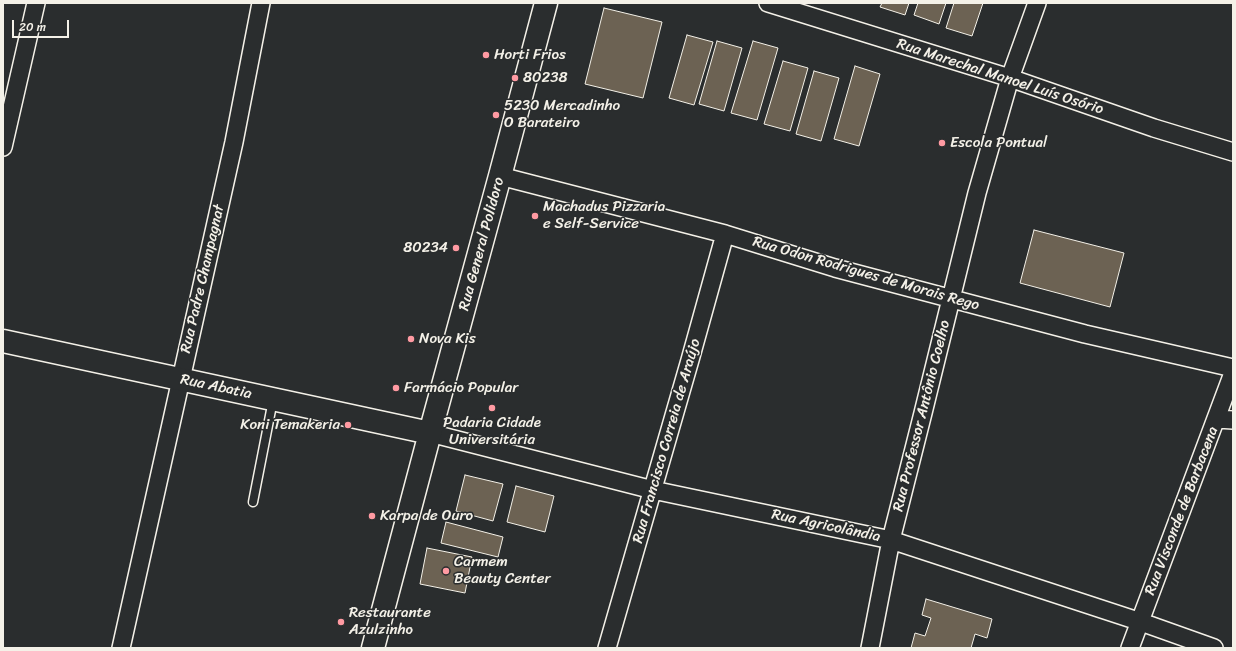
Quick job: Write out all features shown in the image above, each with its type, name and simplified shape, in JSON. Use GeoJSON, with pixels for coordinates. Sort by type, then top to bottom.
{"type":"FeatureCollection","features":[{"type":"Feature","properties":{"kind":"street"},"geometry":{"type":"LineString","coordinates":[[3,147],[36,3]]}},
{"type":"Feature","properties":{"kind":"street","name":"Rua Padre Champagnat"},"geometry":{"type":"LineString","coordinates":[[121,648],[234,142],[261,3]]}},
{"type":"Feature","properties":{"kind":"street","name":"Rua General Polidoro"},"geometry":{"type":"LineString","coordinates":[[373,648],[546,3]]}},
{"type":"Feature","properties":{"kind":"street","name":"Rua Marechal Manoel Luís Osório"},"geometry":{"type":"LineString","coordinates":[[768,3],[1010,78],[1154,128],[1233,152]]}},
{"type":"Feature","properties":{"kind":"street","name":"Rua Professor Antônio Coelho"},"geometry":{"type":"LineString","coordinates":[[870,648],[891,540],[977,192],[1010,78],[1037,3]]}},
{"type":"Feature","properties":{"kind":"street","name":"Rua Odon Rodrigues de Morais Rego"},"geometry":{"type":"LineString","coordinates":[[500,176],[725,234],[834,268],[1085,334],[1233,368]]}},
{"type":"Feature","properties":{"kind":"street","name":"Rua Francisco Correia de Araújo"},"geometry":{"type":"LineString","coordinates":[[607,648],[725,234]]}},
{"type":"Feature","properties":{"kind":"street","name":"Rua Abatia"},"geometry":{"type":"LineString","coordinates":[[3,341],[430,433]]}},
{"type":"Feature","properties":{"kind":"street","name":"Rua Visconde de Barbacena"},"geometry":{"type":"LineString","coordinates":[[1130,648],[1225,420],[1233,373]]}},
{"type":"Feature","properties":{"kind":"street","name":"Rua Agricolândia"},"geometry":{"type":"LineString","coordinates":[[430,433],[653,490],[891,540],[1141,622],[1214,648]]}},
{"type":"Feature","properties":{"kind":"lane"},"geometry":{"type":"LineString","coordinates":[[253,502],[273,399]]}},
{"type":"Feature","properties":{"kind":"building"},"geometry":{"type":"Polygon","coordinates":[[[882,3],[909,3],[905,15],[880,7],[882,3]]]}},
{"type":"Feature","properties":{"kind":"building"},"geometry":{"type":"Polygon","coordinates":[[[918,3],[946,3],[939,24],[914,15],[918,3]]]}},
{"type":"Feature","properties":{"kind":"building"},"geometry":{"type":"Polygon","coordinates":[[[954,3],[983,3],[972,36],[946,28],[954,3]]]}},
{"type":"Feature","properties":{"kind":"building"},"geometry":{"type":"Polygon","coordinates":[[[604,8],[662,22],[643,98],[585,84],[604,8]]]}},
{"type":"Feature","properties":{"kind":"building"},"geometry":{"type":"Polygon","coordinates":[[[687,35],[713,42],[694,105],[669,98],[687,35]]]}},
{"type":"Feature","properties":{"kind":"building"},"geometry":{"type":"Polygon","coordinates":[[[717,41],[742,48],[724,111],[699,104],[717,41]]]}},
{"type":"Feature","properties":{"kind":"building"},"geometry":{"type":"Polygon","coordinates":[[[753,41],[778,48],[757,120],[731,113],[753,41]]]}},
{"type":"Feature","properties":{"kind":"building"},"geometry":{"type":"Polygon","coordinates":[[[783,61],[808,68],[790,131],[764,124],[783,61]]]}},
{"type":"Feature","properties":{"kind":"building"},"geometry":{"type":"Polygon","coordinates":[[[855,66],[880,74],[859,146],[834,139],[855,66]]]}},
{"type":"Feature","properties":{"kind":"building"},"geometry":{"type":"Polygon","coordinates":[[[814,71],[839,78],[821,141],[796,134],[814,71]]]}},
{"type":"Feature","properties":{"kind":"building"},"geometry":{"type":"Polygon","coordinates":[[[1034,230],[1124,253],[1110,307],[1020,283],[1034,230]]]}},
{"type":"Feature","properties":{"kind":"building"},"geometry":{"type":"Polygon","coordinates":[[[465,475],[503,484],[493,521],[456,511],[465,475]]]}},
{"type":"Feature","properties":{"kind":"building"},"geometry":{"type":"Polygon","coordinates":[[[516,486],[554,496],[545,532],[507,522],[516,486]]]}},
{"type":"Feature","properties":{"kind":"building"},"geometry":{"type":"Polygon","coordinates":[[[446,522],[503,537],[498,557],[441,543],[446,522]]]}},
{"type":"Feature","properties":{"kind":"building","name":"Carmem Beauty Center"},"geometry":{"type":"Polygon","coordinates":[[[427,548],[472,557],[465,593],[420,584],[427,548]]]}},
{"type":"Feature","properties":{"kind":"building"},"geometry":{"type":"Polygon","coordinates":[[[926,599],[992,619],[987,638],[975,634],[971,648],[911,648],[915,633],[925,636],[931,618],[922,615],[926,599]]]}},
{"type":"Feature","properties":{"kind":"place","name":"Horti Frios"},"geometry":{"type":"Point","coordinates":[486,55]}},
{"type":"Feature","properties":{"kind":"place","name":"80238"},"geometry":{"type":"Point","coordinates":[515,78]}},
{"type":"Feature","properties":{"kind":"place","name":"5230 Mercadinho O Barateiro"},"geometry":{"type":"Point","coordinates":[496,115]}},
{"type":"Feature","properties":{"kind":"place","name":"Escola Pontual"},"geometry":{"type":"Point","coordinates":[942,143]}},
{"type":"Feature","properties":{"kind":"place","name":"Machadus Pizzaria e Self-Service"},"geometry":{"type":"Point","coordinates":[535,216]}},
{"type":"Feature","properties":{"kind":"place","name":"80234"},"geometry":{"type":"Point","coordinates":[456,248]}},
{"type":"Feature","properties":{"kind":"place","name":"Nova Kis"},"geometry":{"type":"Point","coordinates":[411,339]}},
{"type":"Feature","properties":{"kind":"place","name":"Farmácio Popular"},"geometry":{"type":"Point","coordinates":[396,388]}},
{"type":"Feature","properties":{"kind":"place","name":"Padaria Cidade Universitária"},"geometry":{"type":"Point","coordinates":[492,408]}},
{"type":"Feature","properties":{"kind":"place","name":"Koni Temakeria"},"geometry":{"type":"Point","coordinates":[348,425]}},
{"type":"Feature","properties":{"kind":"place","name":"Karpa de Ouro"},"geometry":{"type":"Point","coordinates":[372,516]}},
{"type":"Feature","properties":{"kind":"place","name":"Carmem Beauty Center"},"geometry":{"type":"Point","coordinates":[446,571]}},
{"type":"Feature","properties":{"kind":"place","name":"Restaurante Azulzinho"},"geometry":{"type":"Point","coordinates":[341,622]}}]}
